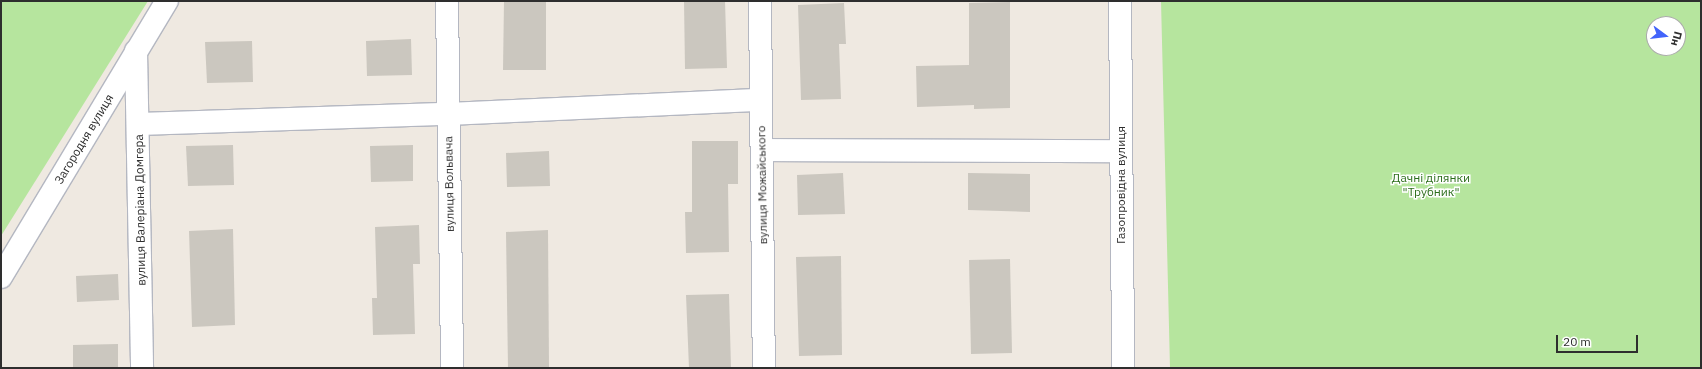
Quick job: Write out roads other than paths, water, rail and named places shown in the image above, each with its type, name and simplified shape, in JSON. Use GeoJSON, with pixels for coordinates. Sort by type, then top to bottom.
{"type":"FeatureCollection","features":[{"type":"Feature","properties":{"kind":"street","name":"Загородня вулиця"},"geometry":{"type":"LineString","coordinates":[[1,277],[167,1]]}},
{"type":"Feature","properties":{"kind":"street","name":"вулиця Вольвача"},"geometry":{"type":"LineString","coordinates":[[447,1],[452,368]]}},
{"type":"Feature","properties":{"kind":"street","name":"вулиця Можайського"},"geometry":{"type":"LineString","coordinates":[[760,1],[764,368]]}},
{"type":"Feature","properties":{"kind":"street","name":"Газопровідна вулиця"},"geometry":{"type":"LineString","coordinates":[[1120,1],[1120,151],[1123,368]]}},
{"type":"Feature","properties":{"kind":"street","name":"вулиця Валеріана Домгера"},"geometry":{"type":"LineString","coordinates":[[136,51],[139,124],[142,368]]}},
{"type":"Feature","properties":{"kind":"street"},"geometry":{"type":"LineString","coordinates":[[139,124],[448,114],[761,100]]}},
{"type":"Feature","properties":{"kind":"street"},"geometry":{"type":"LineString","coordinates":[[762,150],[1120,151]]}},
{"type":"Feature","properties":{"kind":"park label","name":"Дачні ділянки \"Трубник\""},"geometry":{"type":"Point","coordinates":[1431,185]}}]}
